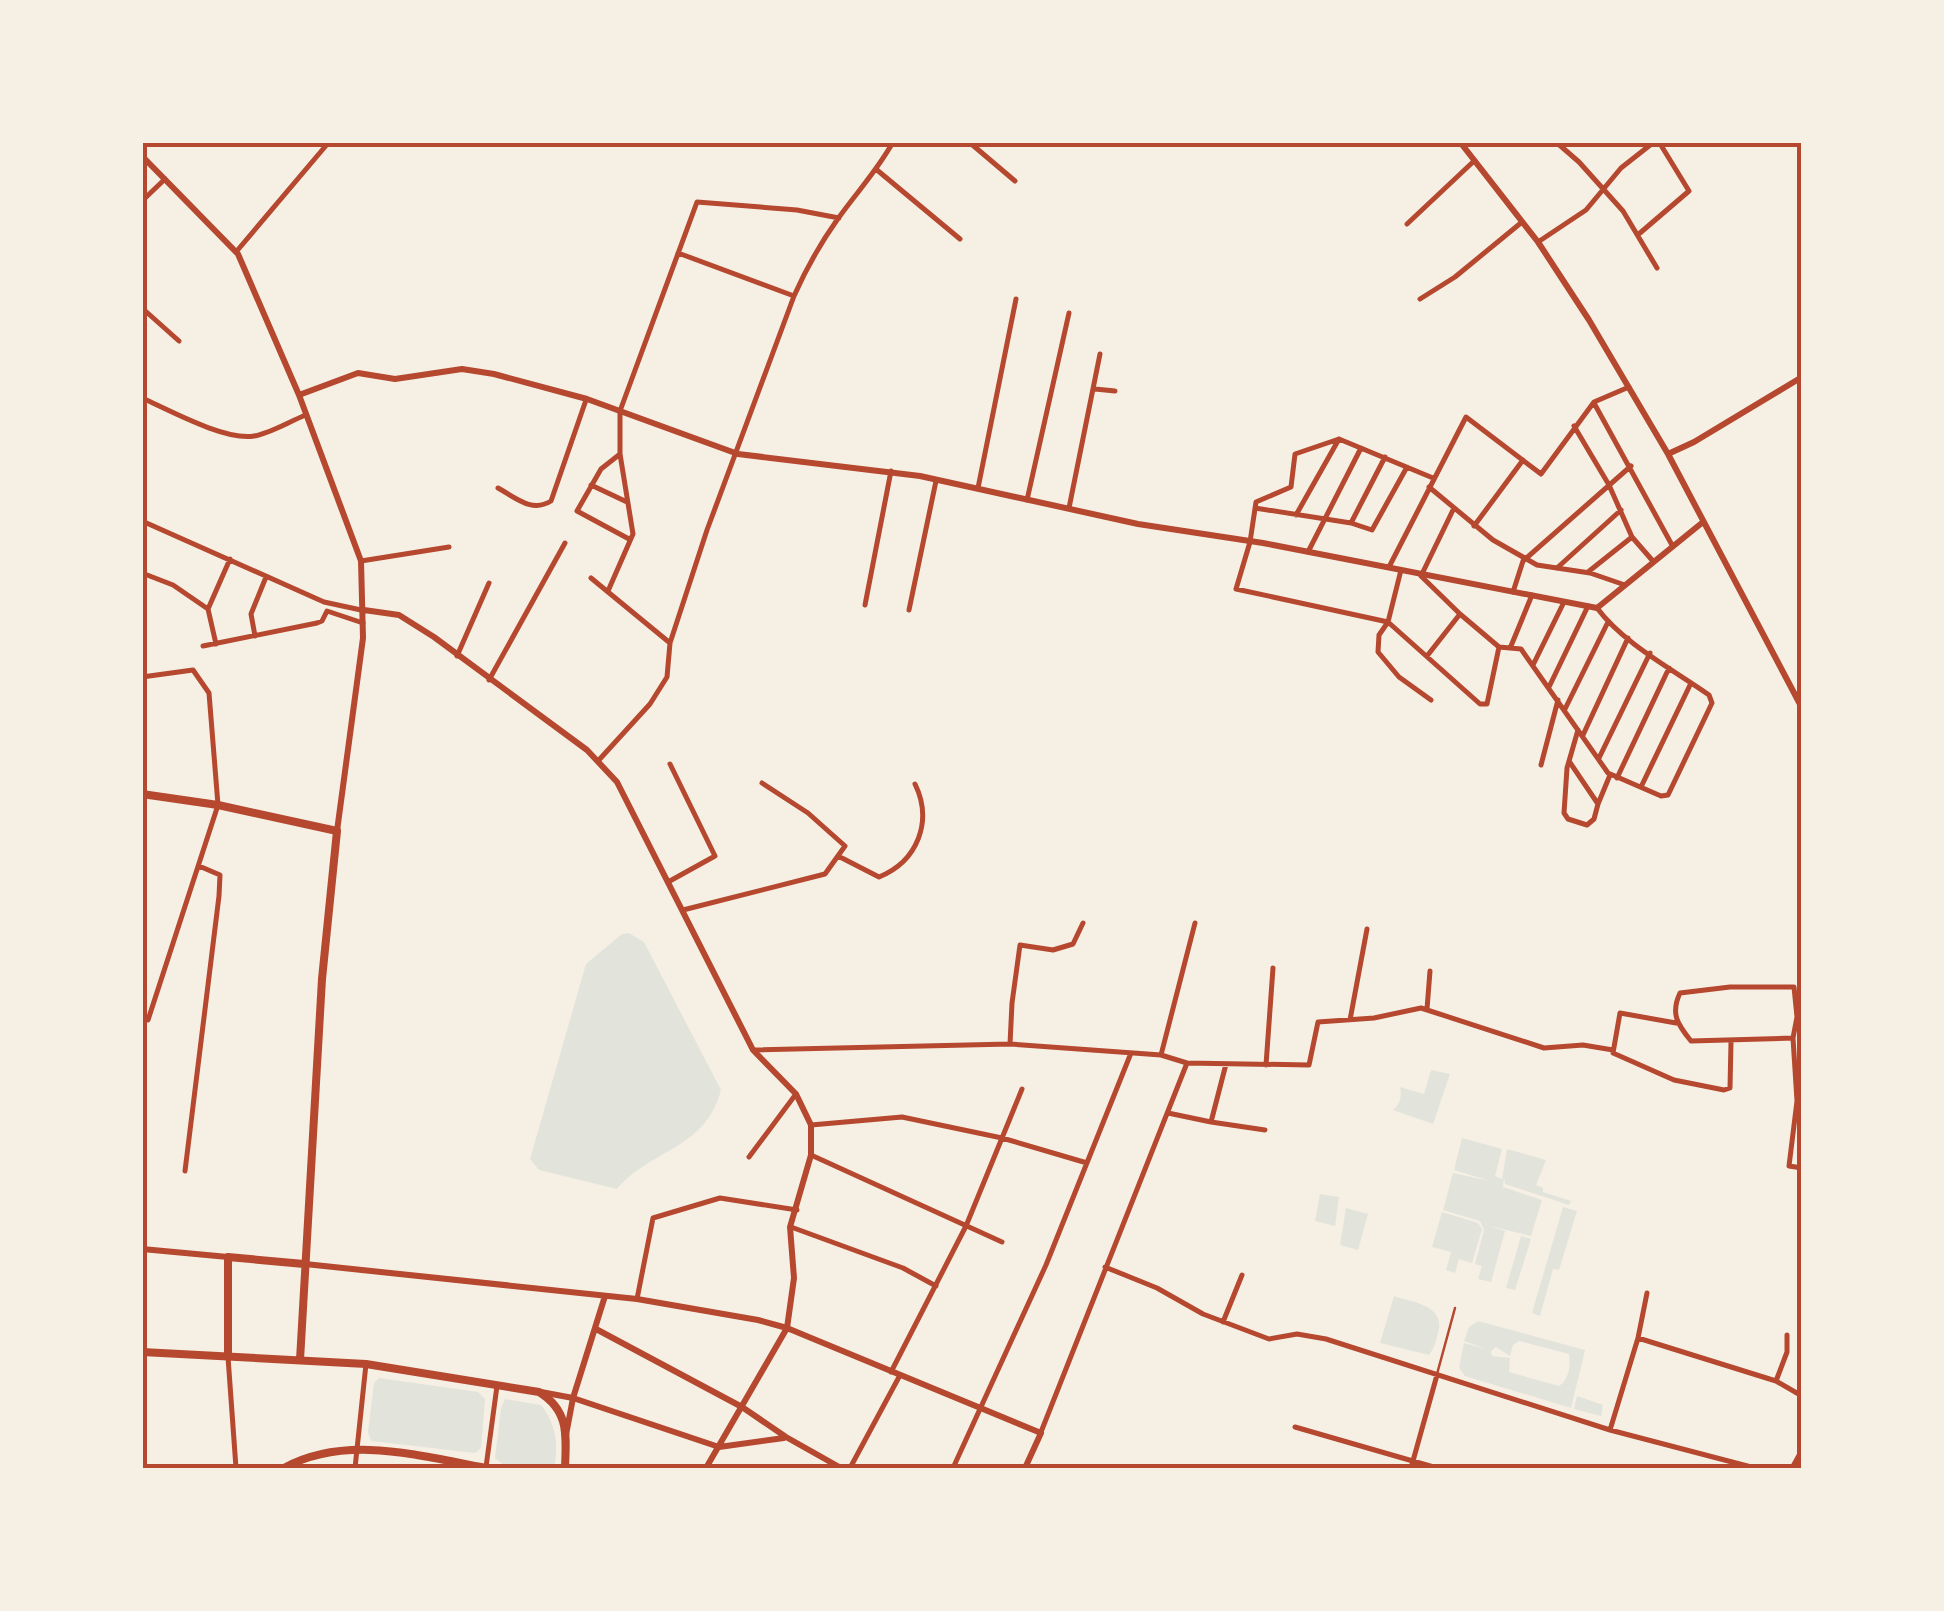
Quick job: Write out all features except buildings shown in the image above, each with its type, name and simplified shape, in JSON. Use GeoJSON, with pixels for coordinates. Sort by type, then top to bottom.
{"type":"FeatureCollection","features":[{"type":"Feature","properties":{"kind":"main road"},"geometry":{"type":"LineString","coordinates":[[142,794],[218,805],[337,831],[322,979],[300,1360]]}},
{"type":"Feature","properties":{"kind":"main road"},"geometry":{"type":"LineString","coordinates":[[228,1357],[228,1257],[304,1264]]}},
{"type":"Feature","properties":{"kind":"main road"},"geometry":{"type":"LineString","coordinates":[[142,1352],[366,1364],[540,1392],[561,1412],[566,1437],[565,1468]]}},
{"type":"Feature","properties":{"kind":"main road"},"geometry":{"type":"LineString","coordinates":[[284,1468],[300,1460],[357,1449],[486,1468]]}},
{"type":"Feature","properties":{"kind":"main road"},"geometry":{"type":"LineString","coordinates":[[418,1456],[418,1468]]}},
{"type":"Feature","properties":{"kind":"street"},"geometry":{"type":"LineString","coordinates":[[236,252],[328,142]]}},
{"type":"Feature","properties":{"kind":"street"},"geometry":{"type":"LineString","coordinates":[[598,760],[650,704],[667,678],[670,643],[707,530],[794,296],[809,263],[893,142]]}},
{"type":"Feature","properties":{"kind":"street"},"geometry":{"type":"LineString","coordinates":[[969,142],[1015,181]]}},
{"type":"Feature","properties":{"kind":"street"},"geometry":{"type":"LineString","coordinates":[[1460,142],[1538,242],[1629,386],[1802,708]]}},
{"type":"Feature","properties":{"kind":"street"},"geometry":{"type":"LineString","coordinates":[[1556,142],[1604,189],[1639,234],[1656,268]]}},
{"type":"Feature","properties":{"kind":"street"},"geometry":{"type":"LineString","coordinates":[[1538,242],[1586,210],[1621,168],[1656,142],[1689,191],[1639,234]]}},
{"type":"Feature","properties":{"kind":"street"},"geometry":{"type":"LineString","coordinates":[[142,156],[236,252],[299,395],[362,561],[364,623],[337,831]]}},
{"type":"Feature","properties":{"kind":"street"},"geometry":{"type":"LineString","coordinates":[[1407,224],[1474,162]]}},
{"type":"Feature","properties":{"kind":"street"},"geometry":{"type":"LineString","coordinates":[[877,170],[960,238]]}},
{"type":"Feature","properties":{"kind":"street"},"geometry":{"type":"LineString","coordinates":[[142,201],[165,180]]}},
{"type":"Feature","properties":{"kind":"street"},"geometry":{"type":"LineString","coordinates":[[608,591],[633,534],[620,454],[620,411],[696,202],[797,210],[838,218]]}},
{"type":"Feature","properties":{"kind":"street"},"geometry":{"type":"LineString","coordinates":[[1420,299],[1455,277],[1522,222]]}},
{"type":"Feature","properties":{"kind":"street"},"geometry":{"type":"LineString","coordinates":[[678,254],[794,296]]}},
{"type":"Feature","properties":{"kind":"street"},"geometry":{"type":"LineString","coordinates":[[978,491],[1016,299]]}},
{"type":"Feature","properties":{"kind":"street"},"geometry":{"type":"LineString","coordinates":[[142,308],[178,341]]}},
{"type":"Feature","properties":{"kind":"street"},"geometry":{"type":"LineString","coordinates":[[1027,500],[1069,313]]}},
{"type":"Feature","properties":{"kind":"street"},"geometry":{"type":"LineString","coordinates":[[1068,509],[1100,354]]}},
{"type":"Feature","properties":{"kind":"street"},"geometry":{"type":"LineString","coordinates":[[299,395],[358,372],[395,379],[462,369],[494,374],[587,399],[738,454],[892,472],[1068,509],[1592,607],[1708,695],[1712,703],[1668,795],[1614,776],[1521,649],[1499,646],[1421,576]]}},
{"type":"Feature","properties":{"kind":"street"},"geometry":{"type":"LineString","coordinates":[[1668,454],[1802,376]]}},
{"type":"Feature","properties":{"kind":"street"},"geometry":{"type":"LineString","coordinates":[[1388,567],[1466,417],[1541,474],[1594,402],[1629,386]]}},
{"type":"Feature","properties":{"kind":"street"},"geometry":{"type":"LineString","coordinates":[[1095,389],[1115,392]]}},
{"type":"Feature","properties":{"kind":"street"},"geometry":{"type":"LineString","coordinates":[[142,398],[238,435],[254,436],[306,415]]}},
{"type":"Feature","properties":{"kind":"street"},"geometry":{"type":"LineString","coordinates":[[498,488],[531,507],[552,501],[587,399]]}},
{"type":"Feature","properties":{"kind":"street"},"geometry":{"type":"LineString","coordinates":[[1594,402],[1672,545]]}},
{"type":"Feature","properties":{"kind":"street"},"geometry":{"type":"LineString","coordinates":[[1574,426],[1632,537],[1652,560]]}},
{"type":"Feature","properties":{"kind":"street"},"geometry":{"type":"LineString","coordinates":[[1433,478],[1339,439],[1295,454],[1291,487],[1261,497],[1256,508],[1236,590],[1388,622],[1480,704],[1487,704],[1499,646]]}},
{"type":"Feature","properties":{"kind":"street"},"geometry":{"type":"LineString","coordinates":[[1296,515],[1339,439]]}},
{"type":"Feature","properties":{"kind":"street"},"geometry":{"type":"LineString","coordinates":[[1308,552],[1361,448]]}},
{"type":"Feature","properties":{"kind":"street"},"geometry":{"type":"LineString","coordinates":[[620,454],[601,469],[578,510],[630,539]]}},
{"type":"Feature","properties":{"kind":"street"},"geometry":{"type":"LineString","coordinates":[[1351,523],[1385,457]]}},
{"type":"Feature","properties":{"kind":"street"},"geometry":{"type":"LineString","coordinates":[[1474,526],[1523,460]]}},
{"type":"Feature","properties":{"kind":"street"},"geometry":{"type":"LineString","coordinates":[[1513,592],[1525,558],[1631,466]]}},
{"type":"Feature","properties":{"kind":"street"},"geometry":{"type":"LineString","coordinates":[[1256,508],[1372,530],[1407,467]]}},
{"type":"Feature","properties":{"kind":"street"},"geometry":{"type":"LineString","coordinates":[[865,605],[892,472]]}},
{"type":"Feature","properties":{"kind":"street"},"geometry":{"type":"LineString","coordinates":[[909,610],[936,481]]}},
{"type":"Feature","properties":{"kind":"street"},"geometry":{"type":"LineString","coordinates":[[591,485],[628,502]]}},
{"type":"Feature","properties":{"kind":"street"},"geometry":{"type":"LineString","coordinates":[[1429,487],[1474,526],[1537,566],[1587,573],[1625,585]]}},
{"type":"Feature","properties":{"kind":"street"},"geometry":{"type":"LineString","coordinates":[[1421,576],[1453,510]]}},
{"type":"Feature","properties":{"kind":"street"},"geometry":{"type":"LineString","coordinates":[[1557,568],[1621,510]]}},
{"type":"Feature","properties":{"kind":"street"},"geometry":{"type":"LineString","coordinates":[[142,521],[324,602],[399,616],[598,760],[617,782],[753,1050],[796,1094],[811,1125],[811,1155],[790,1227],[794,1278],[787,1328],[706,1468]]}},
{"type":"Feature","properties":{"kind":"street"},"geometry":{"type":"LineString","coordinates":[[1549,687],[1592,607],[1702,522]]}},
{"type":"Feature","properties":{"kind":"street"},"geometry":{"type":"LineString","coordinates":[[1587,573],[1632,537]]}},
{"type":"Feature","properties":{"kind":"street"},"geometry":{"type":"LineString","coordinates":[[489,680],[566,543]]}},
{"type":"Feature","properties":{"kind":"street"},"geometry":{"type":"LineString","coordinates":[[362,561],[448,547]]}},
{"type":"Feature","properties":{"kind":"street"},"geometry":{"type":"LineString","coordinates":[[216,644],[208,609],[230,560]]}},
{"type":"Feature","properties":{"kind":"street"},"geometry":{"type":"LineString","coordinates":[[1401,570],[1378,652],[1399,677],[1431,700]]}},
{"type":"Feature","properties":{"kind":"street"},"geometry":{"type":"LineString","coordinates":[[142,573],[173,584],[208,609]]}},
{"type":"Feature","properties":{"kind":"street"},"geometry":{"type":"LineString","coordinates":[[255,637],[251,614],[266,578]]}},
{"type":"Feature","properties":{"kind":"street"},"geometry":{"type":"LineString","coordinates":[[592,578],[670,643]]}},
{"type":"Feature","properties":{"kind":"street"},"geometry":{"type":"LineString","coordinates":[[457,656],[489,583]]}},
{"type":"Feature","properties":{"kind":"street"},"geometry":{"type":"LineString","coordinates":[[1511,646],[1532,596]]}},
{"type":"Feature","properties":{"kind":"street"},"geometry":{"type":"LineString","coordinates":[[1533,665],[1564,602]]}},
{"type":"Feature","properties":{"kind":"street"},"geometry":{"type":"LineString","coordinates":[[348,618],[350,607]]}},
{"type":"Feature","properties":{"kind":"street"},"geometry":{"type":"LineString","coordinates":[[203,646],[317,624],[327,611],[364,623]]}},
{"type":"Feature","properties":{"kind":"street"},"geometry":{"type":"LineString","coordinates":[[1426,656],[1460,614]]}},
{"type":"Feature","properties":{"kind":"street"},"geometry":{"type":"LineString","coordinates":[[1565,710],[1608,622]]}},
{"type":"Feature","properties":{"kind":"street"},"geometry":{"type":"LineString","coordinates":[[1628,638],[1569,761],[1564,813],[1568,819],[1588,825],[1594,819],[1598,804],[1669,668]]}},
{"type":"Feature","properties":{"kind":"street"},"geometry":{"type":"LineString","coordinates":[[1599,758],[1650,653]]}},
{"type":"Feature","properties":{"kind":"street"},"geometry":{"type":"LineString","coordinates":[[142,676],[193,670],[210,694],[218,805],[148,1020]]}},
{"type":"Feature","properties":{"kind":"street"},"geometry":{"type":"LineString","coordinates":[[1642,787],[1691,682]]}},
{"type":"Feature","properties":{"kind":"street"},"geometry":{"type":"LineString","coordinates":[[1542,765],[1558,700]]}},
{"type":"Feature","properties":{"kind":"street"},"geometry":{"type":"LineString","coordinates":[[1569,761],[1598,804]]}},
{"type":"Feature","properties":{"kind":"street"},"geometry":{"type":"LineString","coordinates":[[668,882],[714,856],[670,764]]}},
{"type":"Feature","properties":{"kind":"street"},"geometry":{"type":"LineString","coordinates":[[683,910],[825,874],[845,846],[808,813],[762,783]]}},
{"type":"Feature","properties":{"kind":"street"},"geometry":{"type":"LineString","coordinates":[[838,856],[879,877],[893,871],[922,835],[925,818],[915,784]]}},
{"type":"Feature","properties":{"kind":"street"},"geometry":{"type":"LineString","coordinates":[[186,1171],[220,875],[199,866]]}},
{"type":"Feature","properties":{"kind":"street"},"geometry":{"type":"LineString","coordinates":[[1010,1044],[1020,946],[1053,950],[1074,944],[1083,922]]}},
{"type":"Feature","properties":{"kind":"street"},"geometry":{"type":"LineString","coordinates":[[1160,1055],[1195,923]]}},
{"type":"Feature","properties":{"kind":"street"},"geometry":{"type":"LineString","coordinates":[[1350,1020],[1367,930]]}},
{"type":"Feature","properties":{"kind":"street"},"geometry":{"type":"LineString","coordinates":[[1266,1065],[1273,968]]}},
{"type":"Feature","properties":{"kind":"street"},"geometry":{"type":"LineString","coordinates":[[1427,1009],[1430,971]]}},
{"type":"Feature","properties":{"kind":"street"},"geometry":{"type":"LineString","coordinates":[[1793,1038],[1692,1041],[1676,1023],[1674,1005],[1680,994],[1730,986],[1794,987],[1799,1018],[1793,1038],[1798,1102],[1789,1166],[1802,1168]]}},
{"type":"Feature","properties":{"kind":"street"},"geometry":{"type":"LineString","coordinates":[[753,1050],[1010,1044],[1160,1055],[1187,1063],[1308,1065],[1318,1022],[1421,1008],[1544,1048],[1582,1045],[1613,1050]]}},
{"type":"Feature","properties":{"kind":"street"},"geometry":{"type":"LineString","coordinates":[[1676,1023],[1620,1013],[1613,1053],[1674,1080],[1724,1090],[1730,1088],[1730,1042]]}},
{"type":"Feature","properties":{"kind":"street"},"geometry":{"type":"LineString","coordinates":[[953,1468],[1088,1163],[1131,1052]]}},
{"type":"Feature","properties":{"kind":"street"},"geometry":{"type":"LineString","coordinates":[[1025,1468],[1187,1063]]}},
{"type":"Feature","properties":{"kind":"street"},"geometry":{"type":"LineString","coordinates":[[1210,1122],[1226,1064]]}},
{"type":"Feature","properties":{"kind":"street"},"geometry":{"type":"LineString","coordinates":[[850,1468],[966,1226],[1022,1089]]}},
{"type":"Feature","properties":{"kind":"street"},"geometry":{"type":"LineString","coordinates":[[749,1157],[796,1094]]}},
{"type":"Feature","properties":{"kind":"street"},"geometry":{"type":"LineString","coordinates":[[1168,1113],[1265,1130]]}},
{"type":"Feature","properties":{"kind":"street"},"geometry":{"type":"LineString","coordinates":[[811,1125],[902,1117],[1002,1138],[1088,1163]]}},
{"type":"Feature","properties":{"kind":"street"},"geometry":{"type":"LineString","coordinates":[[811,1155],[1002,1242]]}},
{"type":"Feature","properties":{"kind":"street"},"geometry":{"type":"LineString","coordinates":[[637,1299],[653,1218],[720,1198],[797,1210]]}},
{"type":"Feature","properties":{"kind":"street"},"geometry":{"type":"LineString","coordinates":[[790,1227],[903,1268],[936,1286]]}},
{"type":"Feature","properties":{"kind":"street"},"geometry":{"type":"LineString","coordinates":[[142,1249],[228,1257]]}},
{"type":"Feature","properties":{"kind":"street"},"geometry":{"type":"LineString","coordinates":[[304,1264],[637,1299],[787,1328],[1041,1433]]}},
{"type":"Feature","properties":{"kind":"street"},"geometry":{"type":"LineString","coordinates":[[1105,1267],[1158,1288],[1182,1304],[1223,1322],[1270,1339],[1298,1334],[1326,1339],[1610,1430],[1755,1468]]}},
{"type":"Feature","properties":{"kind":"street"},"geometry":{"type":"LineString","coordinates":[[1223,1322],[1242,1275]]}},
{"type":"Feature","properties":{"kind":"street"},"geometry":{"type":"LineString","coordinates":[[1610,1430],[1638,1338],[1647,1293]]}},
{"type":"Feature","properties":{"kind":"street"},"geometry":{"type":"LineString","coordinates":[[566,1437],[573,1398],[605,1296]]}},
{"type":"Feature","properties":{"kind":"street"},"geometry":{"type":"LineString","coordinates":[[596,1329],[742,1407],[786,1438],[841,1468]]}},
{"type":"Feature","properties":{"kind":"street"},"geometry":{"type":"LineString","coordinates":[[1776,1382],[1787,1352],[1787,1335]]}},
{"type":"Feature","properties":{"kind":"street"},"geometry":{"type":"LineString","coordinates":[[1638,1338],[1776,1382],[1802,1396]]}},
{"type":"Feature","properties":{"kind":"street"},"geometry":{"type":"LineString","coordinates":[[228,1357],[236,1468]]}},
{"type":"Feature","properties":{"kind":"street"},"geometry":{"type":"LineString","coordinates":[[355,1468],[366,1364]]}},
{"type":"Feature","properties":{"kind":"street"},"geometry":{"type":"LineString","coordinates":[[1412,1465],[1437,1375]]}},
{"type":"Feature","properties":{"kind":"street"},"geometry":{"type":"LineString","coordinates":[[486,1468],[496,1386]]}},
{"type":"Feature","properties":{"kind":"street"},"geometry":{"type":"LineString","coordinates":[[540,1392],[573,1398],[719,1447],[786,1438]]}},
{"type":"Feature","properties":{"kind":"street"},"geometry":{"type":"LineString","coordinates":[[1295,1426],[1412,1465],[1437,1468]]}},
{"type":"Feature","properties":{"kind":"street"},"geometry":{"type":"LineString","coordinates":[[1792,1468],[1802,1450]]}},
{"type":"Feature","properties":{"kind":"lane"},"geometry":{"type":"LineString","coordinates":[[1437,1375],[1456,1308]]}},
{"type":"Feature","properties":{"kind":"shaded area"},"geometry":{"type":"Polygon","coordinates":[[[629,933],[644,942],[721,1090],[703,1125],[617,1189],[539,1170],[530,1159],[586,964],[622,934],[629,933]]]}},
{"type":"Feature","properties":{"kind":"shaded area"},"geometry":{"type":"Polygon","coordinates":[[[1431,1070],[1450,1074],[1433,1124],[1393,1110],[1400,1100],[1400,1087],[1424,1094],[1431,1070]]]}},
{"type":"Feature","properties":{"kind":"shaded area"},"geometry":{"type":"Polygon","coordinates":[[[1462,1138],[1502,1149],[1495,1176],[1502,1179],[1507,1149],[1546,1160],[1536,1185],[1543,1192],[1571,1201],[1569,1205],[1505,1184],[1504,1178],[1503,1187],[1542,1200],[1531,1236],[1490,1226],[1505,1231],[1491,1282],[1478,1279],[1482,1266],[1475,1264],[1484,1230],[1480,1221],[1443,1210],[1453,1173],[1490,1181],[1454,1170],[1462,1138]]]}},
{"type":"Feature","properties":{"kind":"shaded area"},"geometry":{"type":"Polygon","coordinates":[[[1320,1194],[1339,1197],[1335,1226],[1315,1221],[1320,1194]]]}},
{"type":"Feature","properties":{"kind":"shaded area"},"geometry":{"type":"Polygon","coordinates":[[[1563,1207],[1577,1211],[1559,1270],[1553,1269],[1540,1316],[1532,1313],[1563,1207]]]}},
{"type":"Feature","properties":{"kind":"shaded area"},"geometry":{"type":"Polygon","coordinates":[[[1346,1208],[1368,1214],[1358,1250],[1340,1245],[1346,1208]]]}},
{"type":"Feature","properties":{"kind":"shaded area"},"geometry":{"type":"Polygon","coordinates":[[[1442,1212],[1478,1223],[1482,1229],[1472,1263],[1459,1259],[1455,1273],[1446,1270],[1451,1252],[1432,1247],[1442,1212]]]}},
{"type":"Feature","properties":{"kind":"shaded area"},"geometry":{"type":"Polygon","coordinates":[[[1521,1236],[1531,1239],[1515,1290],[1506,1288],[1521,1236]]]}},
{"type":"Feature","properties":{"kind":"shaded area"},"geometry":{"type":"Polygon","coordinates":[[[1394,1296],[1426,1307],[1437,1316],[1438,1333],[1429,1355],[1380,1343],[1394,1296]]]}},
{"type":"Feature","properties":{"kind":"shaded area"},"geometry":{"type":"Polygon","coordinates":[[[1478,1321],[1585,1350],[1571,1408],[1465,1376],[1459,1368],[1464,1343],[1486,1349],[1464,1341],[1469,1327],[1478,1321]],[[1519,1341],[1513,1345],[1510,1356],[1496,1347],[1491,1351],[1492,1356],[1510,1358],[1509,1372],[1559,1386],[1569,1372],[1569,1354],[1519,1341]]]}},
{"type":"Feature","properties":{"kind":"shaded area"},"geometry":{"type":"Polygon","coordinates":[[[379,1378],[478,1392],[485,1399],[481,1448],[475,1453],[371,1441],[368,1432],[374,1383],[379,1378]]]}},
{"type":"Feature","properties":{"kind":"shaded area"},"geometry":{"type":"Polygon","coordinates":[[[1577,1396],[1603,1405],[1601,1416],[1574,1409],[1577,1396]]]}},
{"type":"Feature","properties":{"kind":"shaded area"},"geometry":{"type":"Polygon","coordinates":[[[505,1399],[541,1405],[555,1435],[554,1468],[507,1468],[495,1458],[505,1399]]]}}]}
